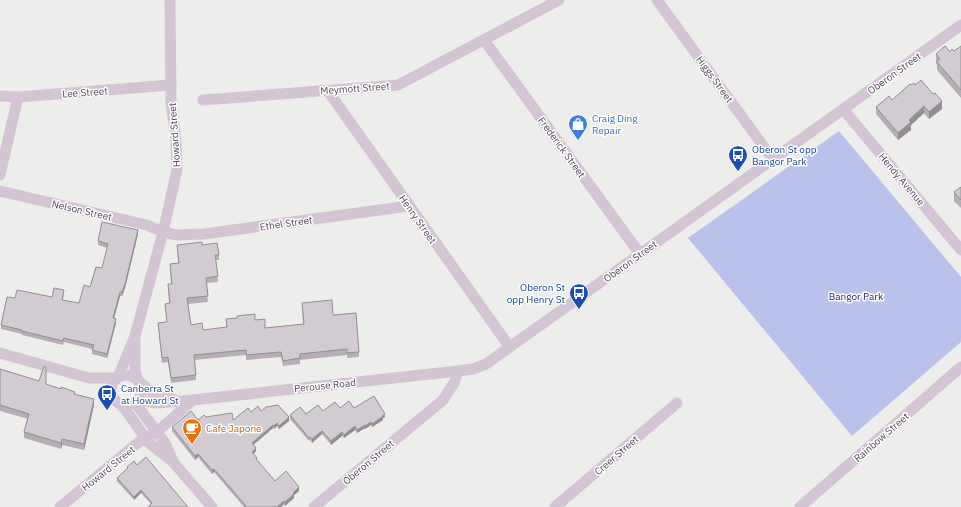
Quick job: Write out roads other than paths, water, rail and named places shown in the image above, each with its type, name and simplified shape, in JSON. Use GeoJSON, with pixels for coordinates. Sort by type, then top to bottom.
{"type":"FeatureCollection","features":[{"type":"Feature","properties":{"kind":"street","name":"Howard Street"},"geometry":{"type":"LineString","coordinates":[[117,378],[135,336],[163,232],[177,170],[176,141],[170,85],[170,0]]}},
{"type":"Feature","properties":{"kind":"street","name":"Meymott Street"},"geometry":{"type":"LineString","coordinates":[[203,100],[398,85],[559,0]]}},
{"type":"Feature","properties":{"kind":"street","name":"Higgs Street"},"geometry":{"type":"LineString","coordinates":[[657,0],[772,158]]}},
{"type":"Feature","properties":{"kind":"street","name":"Oberon Street"},"geometry":{"type":"LineString","coordinates":[[314,507],[443,400],[454,383],[458,371],[473,369],[486,364],[772,158],[961,25]]}},
{"type":"Feature","properties":{"kind":"street","name":"Frederick Street"},"geometry":{"type":"LineString","coordinates":[[484,40],[640,254]]}},
{"type":"Feature","properties":{"kind":"street","name":"Lee Street"},"geometry":{"type":"LineString","coordinates":[[0,96],[18,97],[170,85]]}},
{"type":"Feature","properties":{"kind":"street","name":"Henry Street"},"geometry":{"type":"LineString","coordinates":[[328,91],[509,346]]}},
{"type":"Feature","properties":{"kind":"street"},"geometry":{"type":"LineString","coordinates":[[0,175],[18,97]]}},
{"type":"Feature","properties":{"kind":"street","name":"Hendy Avenue"},"geometry":{"type":"LineString","coordinates":[[843,109],[961,250]]}},
{"type":"Feature","properties":{"kind":"street","name":"Nelson Street"},"geometry":{"type":"LineString","coordinates":[[0,191],[147,225],[163,232]]}},
{"type":"Feature","properties":{"kind":"street","name":"Ethel Street"},"geometry":{"type":"LineString","coordinates":[[163,232],[177,235],[204,234],[409,206]]}},
{"type":"Feature","properties":{"kind":"street","name":"Howard Street"},"geometry":{"type":"LineString","coordinates":[[135,336],[135,368],[138,381]]}},
{"type":"Feature","properties":{"kind":"street"},"geometry":{"type":"LineString","coordinates":[[0,353],[89,378],[117,378],[128,375],[138,381],[141,390],[140,396],[137,400],[127,405],[120,404]]}},
{"type":"Feature","properties":{"kind":"street","name":"Rainbow Street"},"geometry":{"type":"LineString","coordinates":[[800,507],[961,367]]}},
{"type":"Feature","properties":{"kind":"street","name":"Perouse Road"},"geometry":{"type":"LineString","coordinates":[[137,400],[157,403],[193,400],[458,371]]}},
{"type":"Feature","properties":{"kind":"street"},"geometry":{"type":"LineString","coordinates":[[89,378],[112,394]]}},
{"type":"Feature","properties":{"kind":"street"},"geometry":{"type":"LineString","coordinates":[[117,378],[112,385],[112,394],[115,400],[126,410],[153,448],[173,462],[212,507]]}},
{"type":"Feature","properties":{"kind":"street","name":"Perouse Road"},"geometry":{"type":"LineString","coordinates":[[138,381],[144,387],[178,401]]}},
{"type":"Feature","properties":{"kind":"street"},"geometry":{"type":"LineString","coordinates":[[137,400],[139,408],[165,443],[173,462]]}},
{"type":"Feature","properties":{"kind":"street"},"geometry":{"type":"LineString","coordinates":[[156,432],[193,400]]}},
{"type":"Feature","properties":{"kind":"street","name":"Creer Street"},"geometry":{"type":"LineString","coordinates":[[555,507],[677,403]]}},
{"type":"Feature","properties":{"kind":"street","name":"Howard Street"},"geometry":{"type":"LineString","coordinates":[[60,507],[145,438],[156,432]]}},
{"type":"Feature","properties":{"kind":"place","name":"Craig Ding Repair"},"geometry":{"type":"Point","coordinates":[578,141]}},
{"type":"Feature","properties":{"kind":"place","name":"Oberon St opp Bangor Park"},"geometry":{"type":"Point","coordinates":[738,172]}},
{"type":"Feature","properties":{"kind":"place","name":"Oberon St opp Henry St"},"geometry":{"type":"Point","coordinates":[579,310]}},
{"type":"Feature","properties":{"kind":"place","name":"Canberra St at Howard St"},"geometry":{"type":"Point","coordinates":[107,411]}},
{"type":"Feature","properties":{"kind":"place","name":"Cafe Japone"},"geometry":{"type":"Point","coordinates":[192,445]}},
{"type":"Feature","properties":{"kind":"park label","name":"Bangor Park"},"geometry":{"type":"Point","coordinates":[856,296]}}]}
